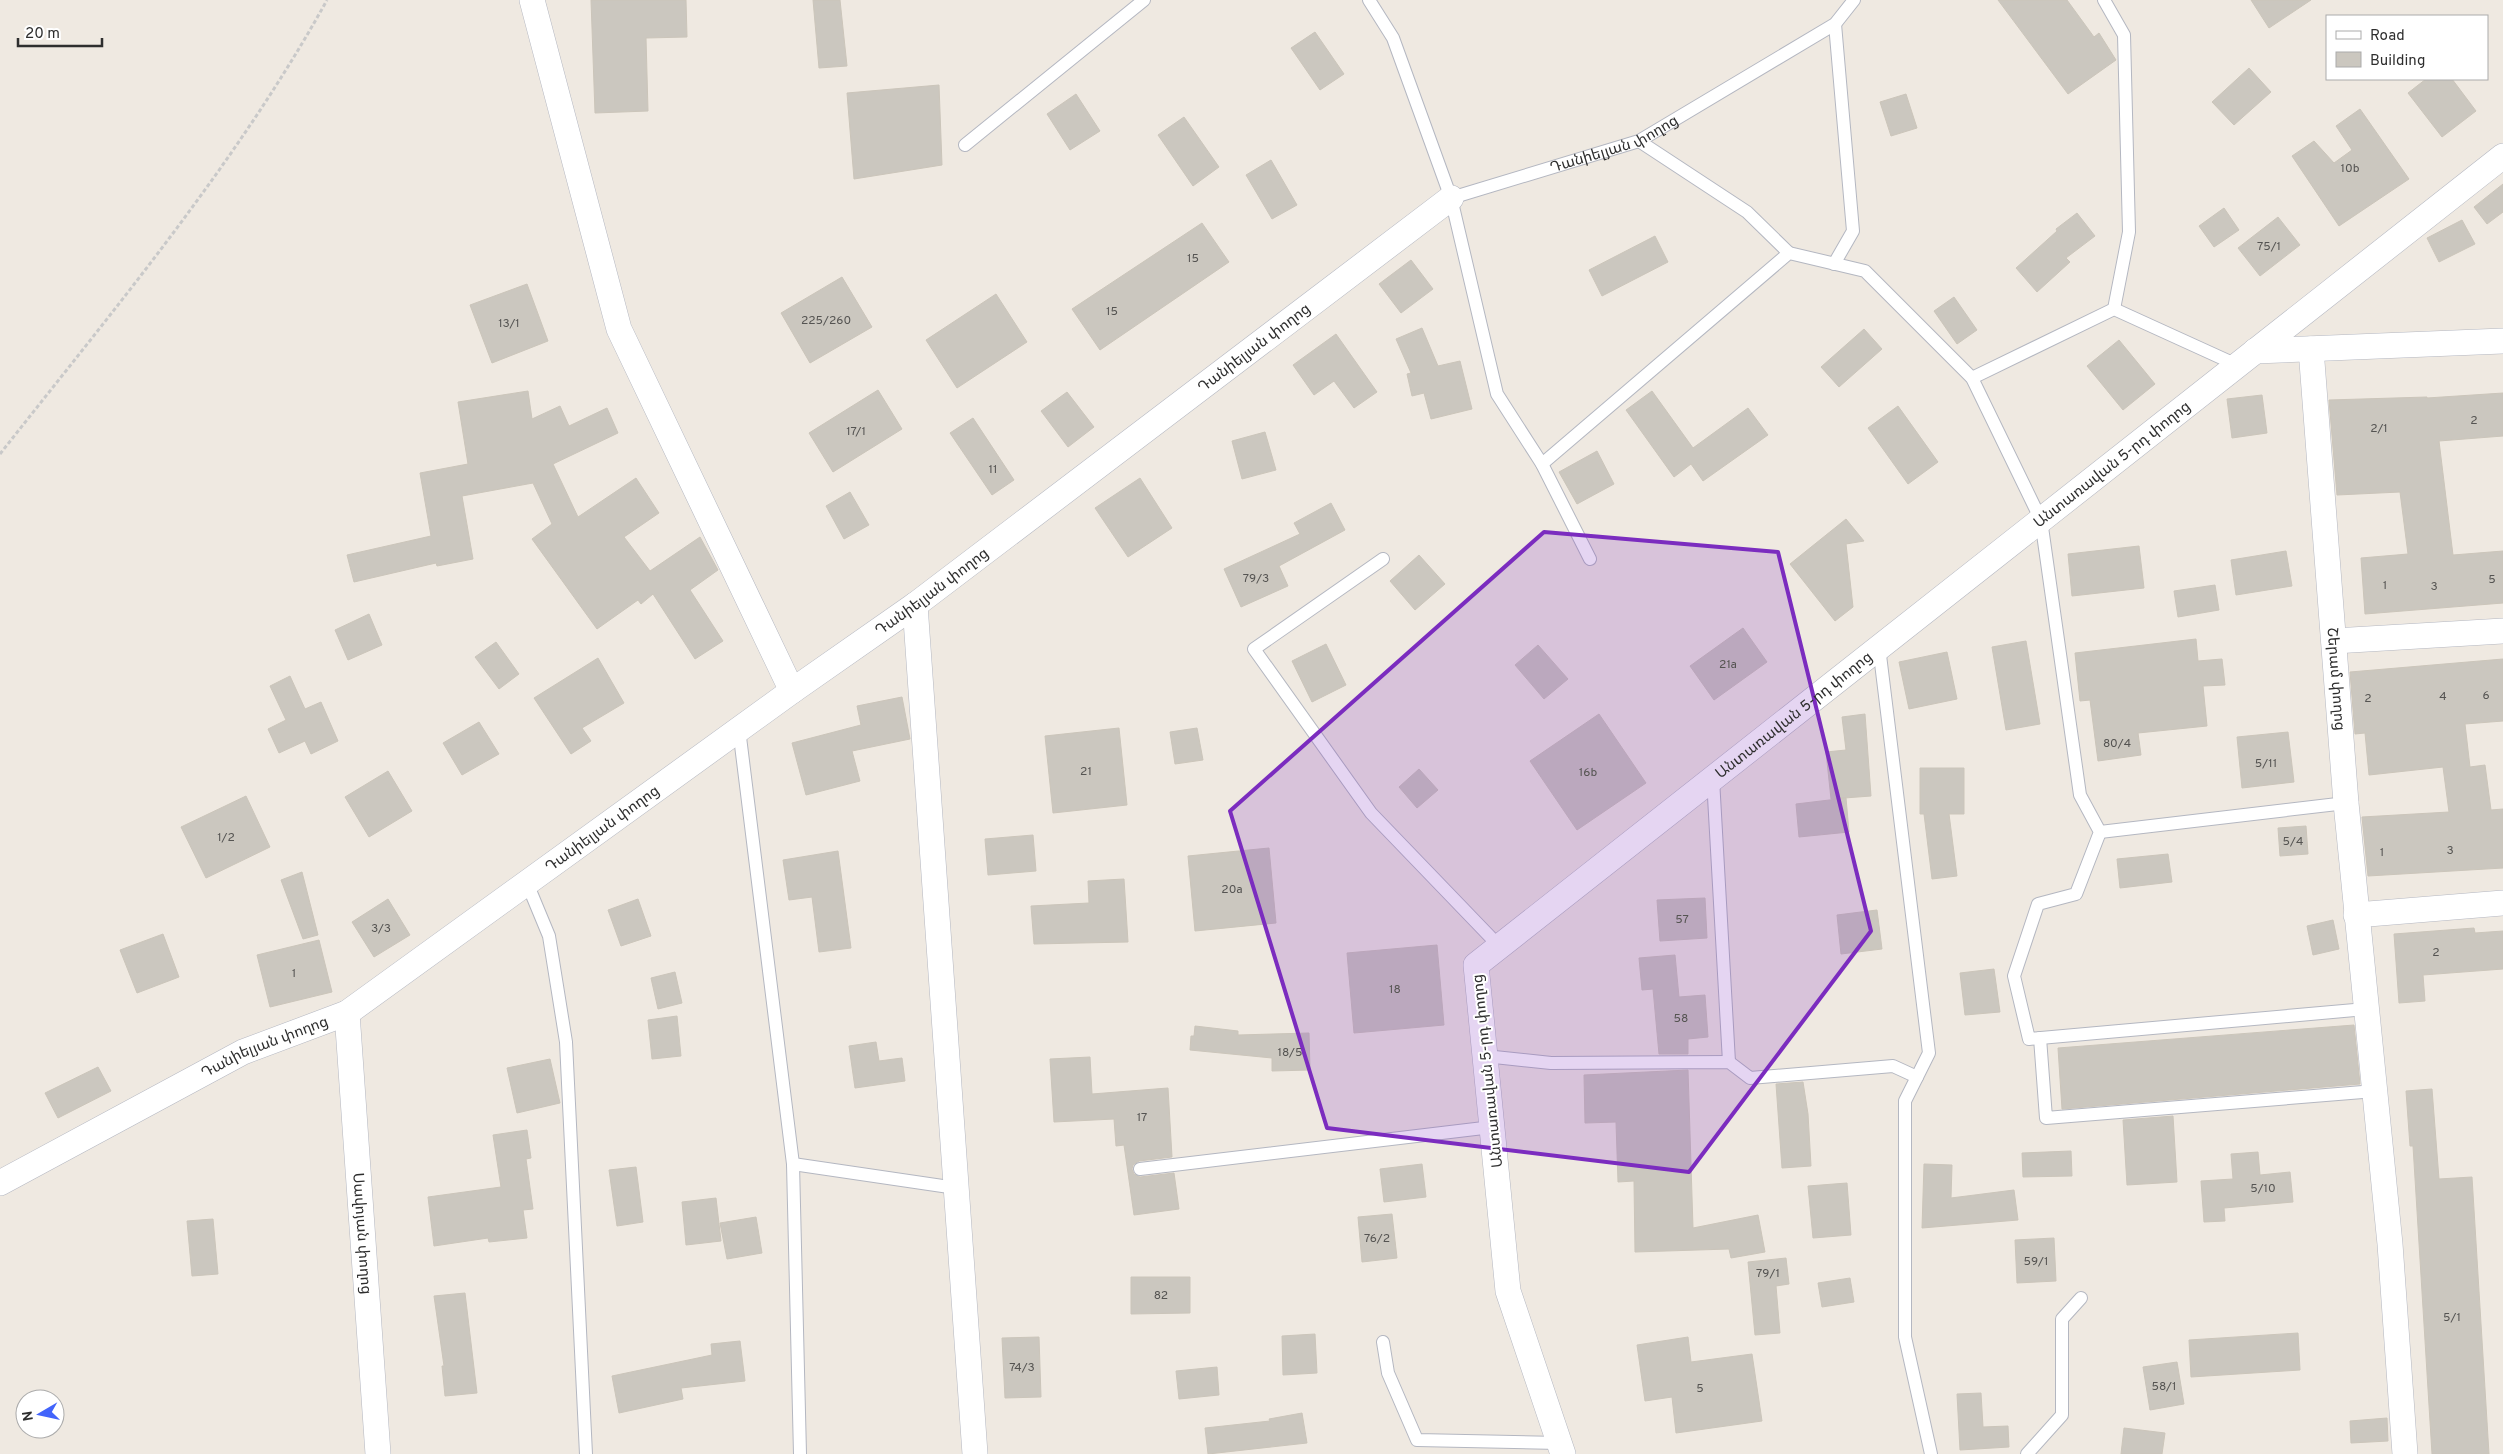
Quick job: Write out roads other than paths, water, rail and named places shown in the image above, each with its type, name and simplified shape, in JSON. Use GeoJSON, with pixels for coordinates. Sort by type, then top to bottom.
{"type":"FeatureCollection","features":[{"type":"Feature","properties":{"kind":"street"},"geometry":{"type":"LineString","coordinates":[[532,0],[619,329],[792,691]]}},
{"type":"Feature","properties":{"kind":"street","name":"Անտառավան 5-րդ փողոց"},"geometry":{"type":"LineString","coordinates":[[1561,1448],[1508,1291],[1476,965],[2503,156]]}},
{"type":"Feature","properties":{"kind":"street","name":"Դանիելյան փողոց"},"geometry":{"type":"LineString","coordinates":[[0,1183],[243,1052],[347,1013],[792,691],[915,606],[1451,198]]}},
{"type":"Feature","properties":{"kind":"street"},"geometry":{"type":"LineString","coordinates":[[2246,358],[2311,349],[2503,341]]}},
{"type":"Feature","properties":{"kind":"street","name":"Շերամ փողոց"},"geometry":{"type":"LineString","coordinates":[[2311,349],[2346,803],[2390,1244],[2405,1454]]}},
{"type":"Feature","properties":{"kind":"street"},"geometry":{"type":"LineString","coordinates":[[915,606],[975,1454]]}},
{"type":"Feature","properties":{"kind":"street"},"geometry":{"type":"LineString","coordinates":[[2334,642],[2503,631]]}},
{"type":"Feature","properties":{"kind":"street"},"geometry":{"type":"LineString","coordinates":[[2356,915],[2503,903]]}},
{"type":"Feature","properties":{"kind":"street","name":"Սավոյան փողոց"},"geometry":{"type":"LineString","coordinates":[[347,1013],[378,1454]]}},
{"type":"Feature","properties":{"kind":"lane"},"geometry":{"type":"LineString","coordinates":[[964,145],[1144,0]]}},
{"type":"Feature","properties":{"kind":"lane"},"geometry":{"type":"LineString","coordinates":[[1368,0],[1393,38],[1451,198],[1497,394],[1542,464],[1590,559]]}},
{"type":"Feature","properties":{"kind":"lane","name":"Դանիելյան փողոց"},"geometry":{"type":"LineString","coordinates":[[1451,198],[1639,141],[1835,24],[1854,0]]}},
{"type":"Feature","properties":{"kind":"lane"},"geometry":{"type":"LineString","coordinates":[[2104,0],[2124,35],[2129,232],[2114,309]]}},
{"type":"Feature","properties":{"kind":"lane"},"geometry":{"type":"LineString","coordinates":[[1834,264],[1853,231],[1835,24]]}},
{"type":"Feature","properties":{"kind":"lane"},"geometry":{"type":"LineString","coordinates":[[1639,141],[1747,212],[1789,253],[1865,271],[1972,378],[2041,520],[2080,795],[2100,832],[2076,894],[2038,904],[2014,976],[2029,1039],[2366,1009]]}},
{"type":"Feature","properties":{"kind":"lane"},"geometry":{"type":"LineString","coordinates":[[1542,464],[1789,253]]}},
{"type":"Feature","properties":{"kind":"lane"},"geometry":{"type":"LineString","coordinates":[[1972,378],[2114,309],[2246,358]]}},
{"type":"Feature","properties":{"kind":"lane"},"geometry":{"type":"LineString","coordinates":[[1383,560],[1254,649],[1371,812],[1500,946]]}},
{"type":"Feature","properties":{"kind":"lane"},"geometry":{"type":"LineString","coordinates":[[1879,648],[1930,1053],[1906,1101],[1905,1336],[1931,1454]]}},
{"type":"Feature","properties":{"kind":"lane"},"geometry":{"type":"LineString","coordinates":[[739,730],[793,1164],[800,1454]]}},
{"type":"Feature","properties":{"kind":"lane"},"geometry":{"type":"LineString","coordinates":[[1712,779],[1729,1062]]}},
{"type":"Feature","properties":{"kind":"lane"},"geometry":{"type":"LineString","coordinates":[[2100,832],[2346,803]]}},
{"type":"Feature","properties":{"kind":"lane"},"geometry":{"type":"LineString","coordinates":[[527,883],[548,936],[566,1042],[586,1454]]}},
{"type":"Feature","properties":{"kind":"lane"},"geometry":{"type":"LineString","coordinates":[[2040,1038],[2046,1118],[2375,1091]]}},
{"type":"Feature","properties":{"kind":"lane"},"geometry":{"type":"LineString","coordinates":[[1485,1056],[1551,1063],[1729,1062],[1750,1078],[1894,1066],[1917,1077]]}},
{"type":"Feature","properties":{"kind":"lane"},"geometry":{"type":"LineString","coordinates":[[1140,1169],[1492,1127]]}},
{"type":"Feature","properties":{"kind":"lane"},"geometry":{"type":"LineString","coordinates":[[793,1164],[956,1188]]}},
{"type":"Feature","properties":{"kind":"lane"},"geometry":{"type":"LineString","coordinates":[[2027,1454],[2062,1415],[2062,1319],[2081,1298]]}},
{"type":"Feature","properties":{"kind":"lane"},"geometry":{"type":"LineString","coordinates":[[1383,1342],[1388,1373],[1417,1440],[1561,1448]]}}]}
